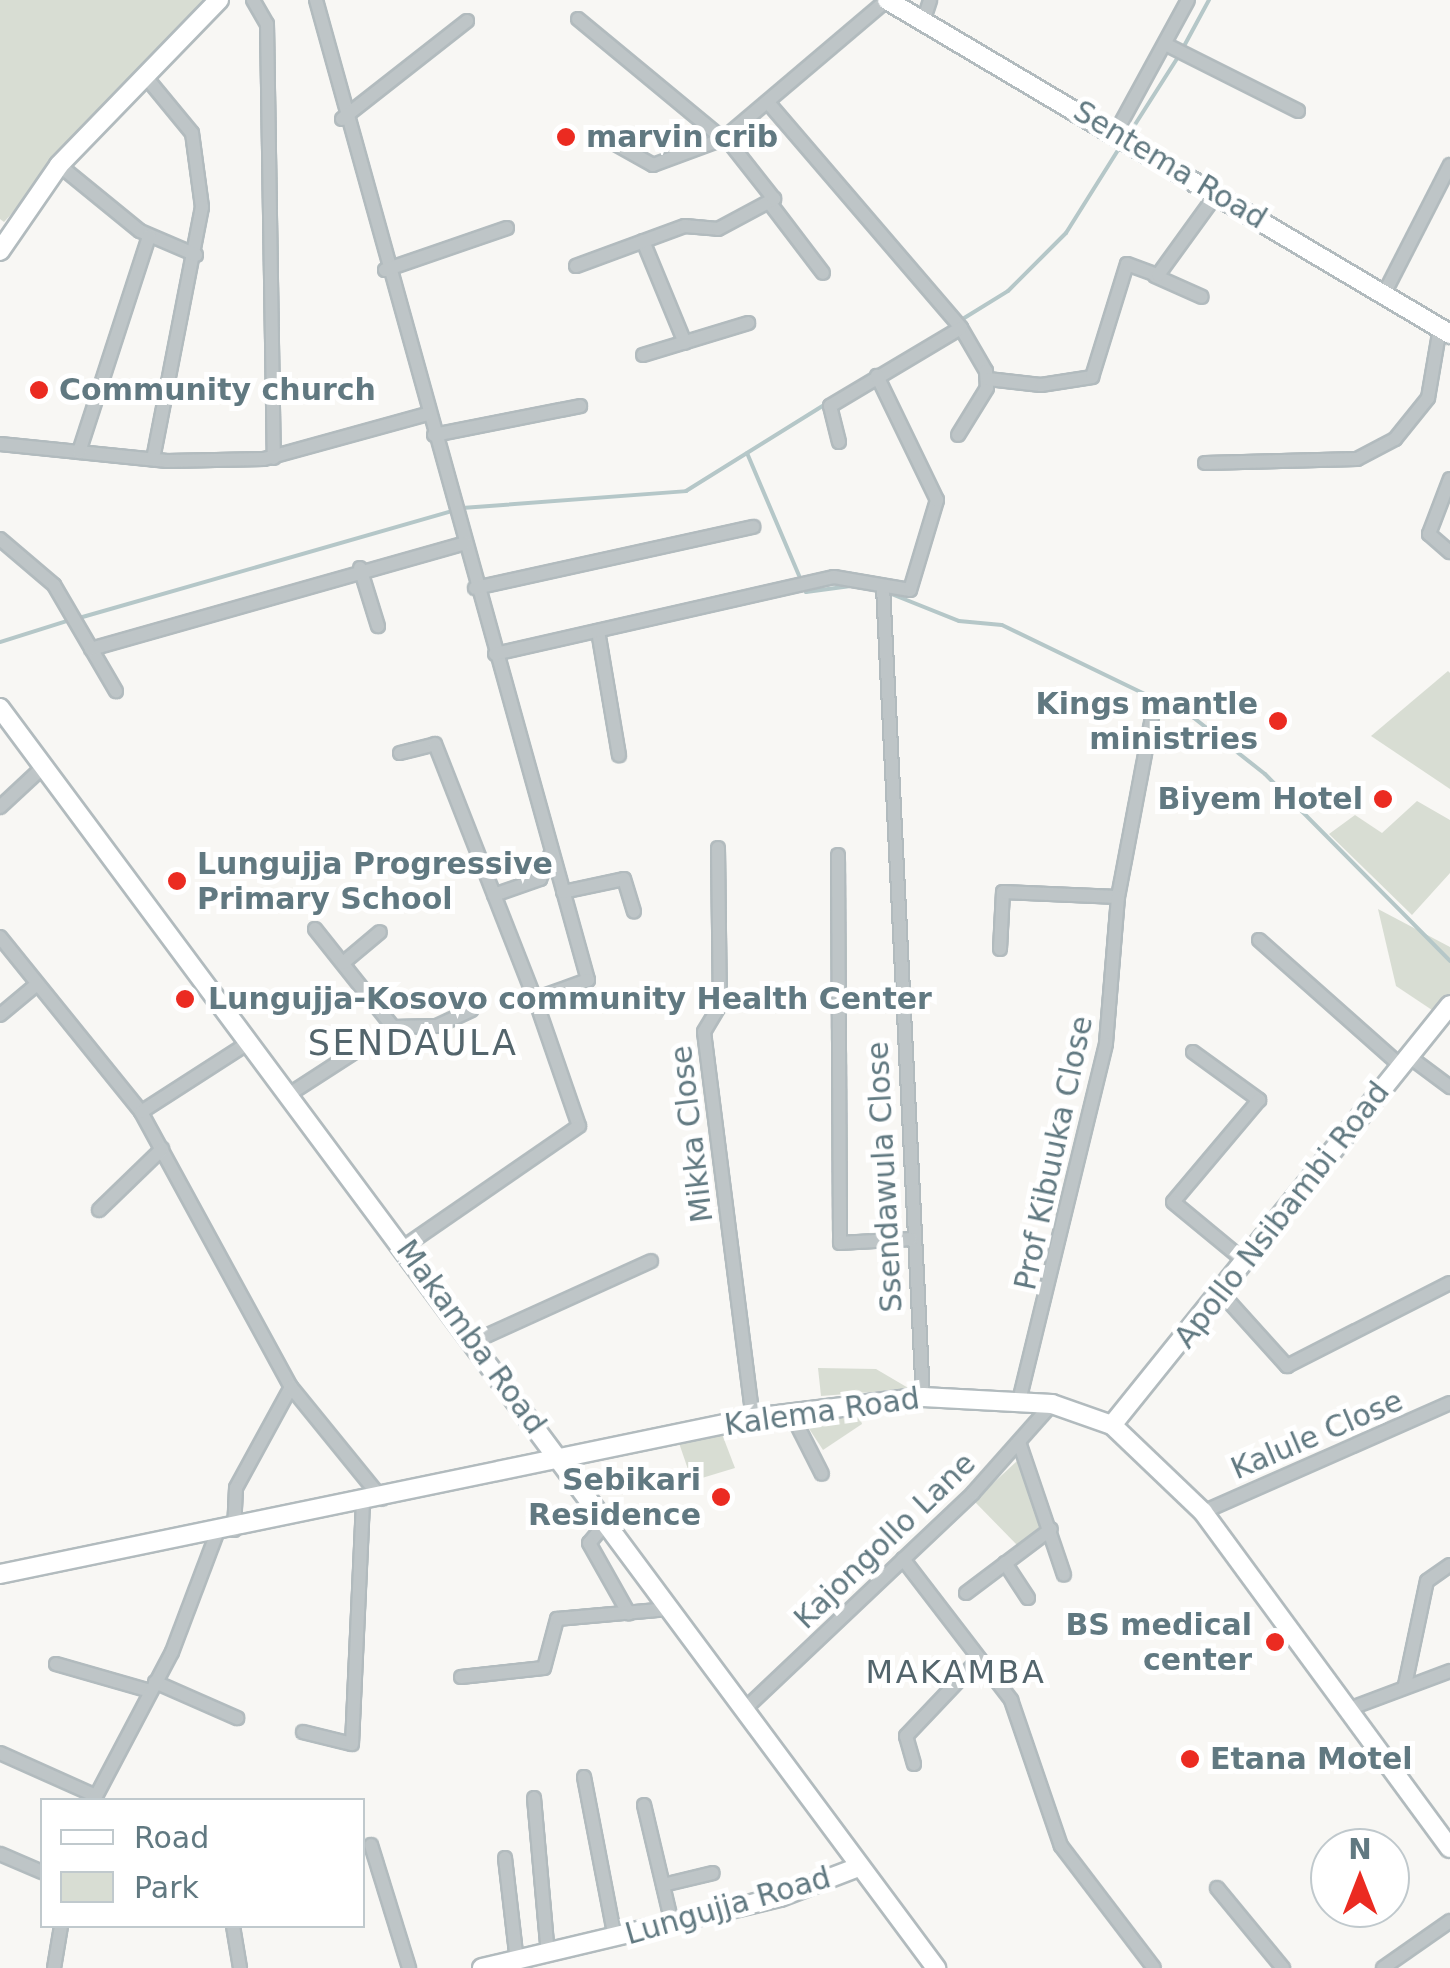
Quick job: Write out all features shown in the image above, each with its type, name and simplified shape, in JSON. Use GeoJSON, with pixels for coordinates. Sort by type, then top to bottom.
{"type":"FeatureCollection","features":[{"type":"Feature","properties":{"kind":"street"},"geometry":{"type":"LineString","coordinates":[[2,240],[59,165],[219,0]]}},
{"type":"Feature","properties":{"kind":"street"},"geometry":{"type":"LineString","coordinates":[[252,0],[267,24],[274,458]]}},
{"type":"Feature","properties":{"kind":"street"},"geometry":{"type":"LineString","coordinates":[[316,0],[342,119],[589,983],[534,999]]}},
{"type":"Feature","properties":{"kind":"street"},"geometry":{"type":"LineString","coordinates":[[612,142],[653,164],[724,139],[771,106],[825,46],[887,0]]}},
{"type":"Feature","properties":{"kind":"street","name":"Sentema Road"},"geometry":{"type":"LineString","coordinates":[[887,0],[1218,192],[1445,331]]}},
{"type":"Feature","properties":{"kind":"street"},"geometry":{"type":"LineString","coordinates":[[923,22],[930,0]]}},
{"type":"Feature","properties":{"kind":"street"},"geometry":{"type":"LineString","coordinates":[[1116,132],[1188,0]]}},
{"type":"Feature","properties":{"kind":"street"},"geometry":{"type":"LineString","coordinates":[[576,266],[684,226],[718,229],[769,202],[776,192],[724,139],[578,20]]}},
{"type":"Feature","properties":{"kind":"street"},"geometry":{"type":"LineString","coordinates":[[342,119],[468,21]]}},
{"type":"Feature","properties":{"kind":"street"},"geometry":{"type":"LineString","coordinates":[[1166,44],[1298,111]]}},
{"type":"Feature","properties":{"kind":"street"},"geometry":{"type":"LineString","coordinates":[[144,76],[186,121],[197,150],[196,255],[153,460]]}},
{"type":"Feature","properties":{"kind":"street"},"geometry":{"type":"LineString","coordinates":[[771,106],[956,323],[988,379]]}},
{"type":"Feature","properties":{"kind":"street"},"geometry":{"type":"LineString","coordinates":[[59,165],[149,236],[196,255]]}},
{"type":"Feature","properties":{"kind":"street"},"geometry":{"type":"LineString","coordinates":[[1384,294],[1450,165]]}},
{"type":"Feature","properties":{"kind":"street"},"geometry":{"type":"LineString","coordinates":[[1155,276],[1218,192]]}},
{"type":"Feature","properties":{"kind":"street"},"geometry":{"type":"LineString","coordinates":[[769,202],[822,272]]}},
{"type":"Feature","properties":{"kind":"street"},"geometry":{"type":"LineString","coordinates":[[386,270],[507,228]]}},
{"type":"Feature","properties":{"kind":"street"},"geometry":{"type":"LineString","coordinates":[[79,452],[149,236]]}},
{"type":"Feature","properties":{"kind":"street"},"geometry":{"type":"LineString","coordinates":[[643,241],[685,343]]}},
{"type":"Feature","properties":{"kind":"street"},"geometry":{"type":"LineString","coordinates":[[988,379],[1042,386],[1092,376],[1126,264],[1202,296]]}},
{"type":"Feature","properties":{"kind":"street"},"geometry":{"type":"LineString","coordinates":[[643,355],[748,323]]}},
{"type":"Feature","properties":{"kind":"street"},"geometry":{"type":"LineString","coordinates":[[839,442],[830,406],[956,323]]}},
{"type":"Feature","properties":{"kind":"street"},"geometry":{"type":"LineString","coordinates":[[1206,463],[1357,459],[1395,439],[1428,398],[1445,331]]}},
{"type":"Feature","properties":{"kind":"street"},"geometry":{"type":"LineString","coordinates":[[495,654],[812,583],[883,592],[910,590],[937,500],[878,376]]}},
{"type":"Feature","properties":{"kind":"street"},"geometry":{"type":"LineString","coordinates":[[958,434],[988,379]]}},
{"type":"Feature","properties":{"kind":"street"},"geometry":{"type":"LineString","coordinates":[[434,435],[580,406]]}},
{"type":"Feature","properties":{"kind":"street"},"geometry":{"type":"LineString","coordinates":[[0,444],[153,460],[274,458],[427,414]]}},
{"type":"Feature","properties":{"kind":"street"},"geometry":{"type":"LineString","coordinates":[[1450,478],[1430,534],[1450,552]]}},
{"type":"Feature","properties":{"kind":"street"},"geometry":{"type":"LineString","coordinates":[[475,588],[753,527]]}},
{"type":"Feature","properties":{"kind":"street"},"geometry":{"type":"LineString","coordinates":[[0,539],[54,584],[116,692]]}},
{"type":"Feature","properties":{"kind":"street"},"geometry":{"type":"LineString","coordinates":[[91,649],[360,568],[465,544]]}},
{"type":"Feature","properties":{"kind":"street"},"geometry":{"type":"LineString","coordinates":[[360,568],[378,626]]}},
{"type":"Feature","properties":{"kind":"street","name":"Ssendawula Close"},"geometry":{"type":"LineString","coordinates":[[883,592],[911,1238],[923,1396]]}},
{"type":"Feature","properties":{"kind":"street"},"geometry":{"type":"LineString","coordinates":[[598,631],[619,755]]}},
{"type":"Feature","properties":{"kind":"street","name":"Makamba Road"},"geometry":{"type":"LineString","coordinates":[[0,708],[248,1043],[477,1340],[606,1523],[746,1708],[856,1868],[936,1968]]}},
{"type":"Feature","properties":{"kind":"street","name":"Prof Kibuuka Close"},"geometry":{"type":"LineString","coordinates":[[1020,1398],[1106,1044],[1118,897],[1152,716]]}},
{"type":"Feature","properties":{"kind":"street"},"geometry":{"type":"LineString","coordinates":[[400,753],[434,741],[579,1126],[405,1246]]}},
{"type":"Feature","properties":{"kind":"street"},"geometry":{"type":"LineString","coordinates":[[0,807],[43,767]]}},
{"type":"Feature","properties":{"kind":"street","name":"Mikka Close"},"geometry":{"type":"LineString","coordinates":[[718,848],[720,1006],[704,1032],[753,1418]]}},
{"type":"Feature","properties":{"kind":"street"},"geometry":{"type":"LineString","coordinates":[[494,895],[540,879],[552,852]]}},
{"type":"Feature","properties":{"kind":"street"},"geometry":{"type":"LineString","coordinates":[[838,855],[840,1243],[911,1238]]}},
{"type":"Feature","properties":{"kind":"street"},"geometry":{"type":"LineString","coordinates":[[563,892],[624,879],[634,912]]}},
{"type":"Feature","properties":{"kind":"street"},"geometry":{"type":"LineString","coordinates":[[1000,949],[1003,892],[1118,897]]}},
{"type":"Feature","properties":{"kind":"street"},"geometry":{"type":"LineString","coordinates":[[315,929],[393,1027]]}},
{"type":"Feature","properties":{"kind":"street"},"geometry":{"type":"LineString","coordinates":[[342,964],[380,932]]}},
{"type":"Feature","properties":{"kind":"street"},"geometry":{"type":"LineString","coordinates":[[0,937],[142,1112],[292,1387],[383,1501]]}},
{"type":"Feature","properties":{"kind":"street"},"geometry":{"type":"LineString","coordinates":[[1260,940],[1404,1060],[1450,1087]]}},
{"type":"Feature","properties":{"kind":"street"},"geometry":{"type":"LineString","coordinates":[[0,1015],[36,984]]}},
{"type":"Feature","properties":{"kind":"street","name":"Apollo Nsibambi Road"},"geometry":{"type":"LineString","coordinates":[[1112,1425],[1248,1263],[1450,1004]]}},
{"type":"Feature","properties":{"kind":"street"},"geometry":{"type":"LineString","coordinates":[[288,1095],[393,1027],[437,1026],[472,1010]]}},
{"type":"Feature","properties":{"kind":"street"},"geometry":{"type":"LineString","coordinates":[[142,1112],[248,1043]]}},
{"type":"Feature","properties":{"kind":"street"},"geometry":{"type":"LineString","coordinates":[[1194,1052],[1259,1100],[1173,1202],[1248,1263]]}},
{"type":"Feature","properties":{"kind":"street"},"geometry":{"type":"LineString","coordinates":[[98,1210],[162,1149]]}},
{"type":"Feature","properties":{"kind":"street"},"geometry":{"type":"LineString","coordinates":[[477,1340],[651,1262]]}},
{"type":"Feature","properties":{"kind":"street"},"geometry":{"type":"LineString","coordinates":[[1223,1294],[1286,1366],[1450,1283]]}},
{"type":"Feature","properties":{"kind":"street"},"geometry":{"type":"LineString","coordinates":[[96,1798],[226,1531],[236,1488],[292,1387]]}},
{"type":"Feature","properties":{"kind":"street","name":"Kalema Road"},"geometry":{"type":"LineString","coordinates":[[0,1574],[383,1501],[753,1418],[923,1396],[1020,1398],[1052,1404],[1112,1425],[1204,1512],[1354,1707],[1450,1848]]}},
{"type":"Feature","properties":{"kind":"street","name":"Kajongollo Lane"},"geometry":{"type":"LineString","coordinates":[[746,1708],[903,1560],[1052,1404]]}},
{"type":"Feature","properties":{"kind":"street","name":"Kalule Close"},"geometry":{"type":"LineString","coordinates":[[1204,1512],[1450,1404]]}},
{"type":"Feature","properties":{"kind":"street"},"geometry":{"type":"LineString","coordinates":[[791,1412],[822,1474]]}},
{"type":"Feature","properties":{"kind":"street"},"geometry":{"type":"LineString","coordinates":[[1019,1442],[1064,1574]]}},
{"type":"Feature","properties":{"kind":"street"},"geometry":{"type":"LineString","coordinates":[[303,1732],[352,1744],[363,1505]]}},
{"type":"Feature","properties":{"kind":"street"},"geometry":{"type":"LineString","coordinates":[[606,1523],[590,1542],[630,1614]]}},
{"type":"Feature","properties":{"kind":"street"},"geometry":{"type":"LineString","coordinates":[[966,1593],[1051,1529]]}},
{"type":"Feature","properties":{"kind":"street"},"geometry":{"type":"LineString","coordinates":[[903,1560],[980,1659],[1018,1716],[1062,1846],[1154,1968]]}},
{"type":"Feature","properties":{"kind":"street"},"geometry":{"type":"LineString","coordinates":[[1006,1564],[1028,1598]]}},
{"type":"Feature","properties":{"kind":"street"},"geometry":{"type":"LineString","coordinates":[[1405,1685],[1427,1581],[1450,1565]]}},
{"type":"Feature","properties":{"kind":"street"},"geometry":{"type":"LineString","coordinates":[[461,1676],[541,1669],[553,1621],[669,1609]]}},
{"type":"Feature","properties":{"kind":"street"},"geometry":{"type":"LineString","coordinates":[[914,1764],[906,1736],[980,1659]]}},
{"type":"Feature","properties":{"kind":"street"},"geometry":{"type":"LineString","coordinates":[[56,1664],[152,1686],[237,1718]]}},
{"type":"Feature","properties":{"kind":"street"},"geometry":{"type":"LineString","coordinates":[[1354,1707],[1450,1670]]}},
{"type":"Feature","properties":{"kind":"street"},"geometry":{"type":"LineString","coordinates":[[0,1753],[93,1798]]}},
{"type":"Feature","properties":{"kind":"street"},"geometry":{"type":"LineString","coordinates":[[584,1777],[615,1938]]}},
{"type":"Feature","properties":{"kind":"street"},"geometry":{"type":"LineString","coordinates":[[534,1798],[548,1954]]}},
{"type":"Feature","properties":{"kind":"street"},"geometry":{"type":"LineString","coordinates":[[644,1805],[672,1922]]}},
{"type":"Feature","properties":{"kind":"street"},"geometry":{"type":"LineString","coordinates":[[372,1845],[409,1968]]}},
{"type":"Feature","properties":{"kind":"street"},"geometry":{"type":"LineString","coordinates":[[0,1854],[40,1871]]}},
{"type":"Feature","properties":{"kind":"street"},"geometry":{"type":"LineString","coordinates":[[504,1858],[517,1961]]}},
{"type":"Feature","properties":{"kind":"street","name":"Lungujja Road"},"geometry":{"type":"LineString","coordinates":[[482,1968],[615,1938],[856,1868]]}},
{"type":"Feature","properties":{"kind":"street"},"geometry":{"type":"LineString","coordinates":[[664,1885],[712,1872]]}},
{"type":"Feature","properties":{"kind":"street"},"geometry":{"type":"LineString","coordinates":[[1216,1888],[1283,1968]]}},
{"type":"Feature","properties":{"kind":"street"},"geometry":{"type":"LineString","coordinates":[[1383,1968],[1450,1921]]}},
{"type":"Feature","properties":{"kind":"street"},"geometry":{"type":"LineString","coordinates":[[54,1968],[61,1928]]}},
{"type":"Feature","properties":{"kind":"street"},"geometry":{"type":"LineString","coordinates":[[233,1928],[240,1968]]}},
{"type":"Feature","properties":{"kind":"green space"},"geometry":{"type":"Polygon","coordinates":[[[0,0],[209,0],[4,222],[0,219],[0,0]]]}},
{"type":"Feature","properties":{"kind":"green space"},"geometry":{"type":"Polygon","coordinates":[[[1450,673],[1450,789],[1371,736],[1450,673]]]}},
{"type":"Feature","properties":{"kind":"green space"},"geometry":{"type":"Polygon","coordinates":[[[1417,801],[1450,820],[1450,873],[1412,915],[1329,834],[1355,815],[1382,833],[1417,801]]]}},
{"type":"Feature","properties":{"kind":"green space"},"geometry":{"type":"Polygon","coordinates":[[[1378,909],[1450,947],[1450,1022],[1396,986],[1378,909]]]}},
{"type":"Feature","properties":{"kind":"green space"},"geometry":{"type":"Polygon","coordinates":[[[818,1368],[876,1369],[910,1389],[821,1396],[818,1368]]]}},
{"type":"Feature","properties":{"kind":"green space"},"geometry":{"type":"Polygon","coordinates":[[[859,1414],[862,1424],[823,1450],[804,1421],[859,1414]]]}},
{"type":"Feature","properties":{"kind":"green space"},"geometry":{"type":"Polygon","coordinates":[[[722,1434],[735,1468],[692,1481],[679,1443],[722,1434]]]}},
{"type":"Feature","properties":{"kind":"green space"},"geometry":{"type":"Polygon","coordinates":[[[1017,1461],[1042,1529],[1018,1546],[974,1501],[1017,1461]]]}},
{"type":"Feature","properties":{"kind":"waterway"},"geometry":{"type":"LineString","coordinates":[[1183,48],[1209,0]]}},
{"type":"Feature","properties":{"kind":"waterway"},"geometry":{"type":"LineString","coordinates":[[1129,134],[1178,57]]}},
{"type":"Feature","properties":{"kind":"waterway"},"geometry":{"type":"LineString","coordinates":[[961,320],[1008,291],[1066,233],[1118,150]]}},
{"type":"Feature","properties":{"kind":"waterway"},"geometry":{"type":"LineString","coordinates":[[462,508],[686,491],[826,404]]}},
{"type":"Feature","properties":{"kind":"waterway"},"geometry":{"type":"LineString","coordinates":[[747,453],[806,592],[851,586]]}},
{"type":"Feature","properties":{"kind":"waterway"},"geometry":{"type":"LineString","coordinates":[[79,618],[449,512]]}},
{"type":"Feature","properties":{"kind":"waterway"},"geometry":{"type":"LineString","coordinates":[[889,593],[959,621],[1002,625],[1194,718],[1265,774],[1450,961]]}},
{"type":"Feature","properties":{"kind":"waterway"},"geometry":{"type":"LineString","coordinates":[[0,642],[70,620]]}},
{"type":"Feature","properties":{"kind":"place","name":"marvin crib"},"geometry":{"type":"Point","coordinates":[566,137]}},
{"type":"Feature","properties":{"kind":"place","name":"Community church"},"geometry":{"type":"Point","coordinates":[39,390]}},
{"type":"Feature","properties":{"kind":"place","name":"Kings mantle ministries"},"geometry":{"type":"Point","coordinates":[1278,721]}},
{"type":"Feature","properties":{"kind":"place","name":"Biyem Hotel"},"geometry":{"type":"Point","coordinates":[1383,799]}},
{"type":"Feature","properties":{"kind":"place","name":"Lungujja Progressive Primary School"},"geometry":{"type":"Point","coordinates":[177,881]}},
{"type":"Feature","properties":{"kind":"place","name":"Lungujja-Kosovo community Health Center"},"geometry":{"type":"Point","coordinates":[185,999]}},
{"type":"Feature","properties":{"kind":"place","name":"Sebikari Residence"},"geometry":{"type":"Point","coordinates":[721,1497]}},
{"type":"Feature","properties":{"kind":"place","name":"BS medical center"},"geometry":{"type":"Point","coordinates":[1275,1642]}},
{"type":"Feature","properties":{"kind":"place","name":"Etana Motel"},"geometry":{"type":"Point","coordinates":[1190,1759]}},
{"type":"Feature","properties":{"kind":"district","name":"SENDAULA"},"geometry":{"type":"Point","coordinates":[413,1043]}},
{"type":"Feature","properties":{"kind":"district","name":"MAKAMBA"},"geometry":{"type":"Point","coordinates":[956,1672]}}]}
